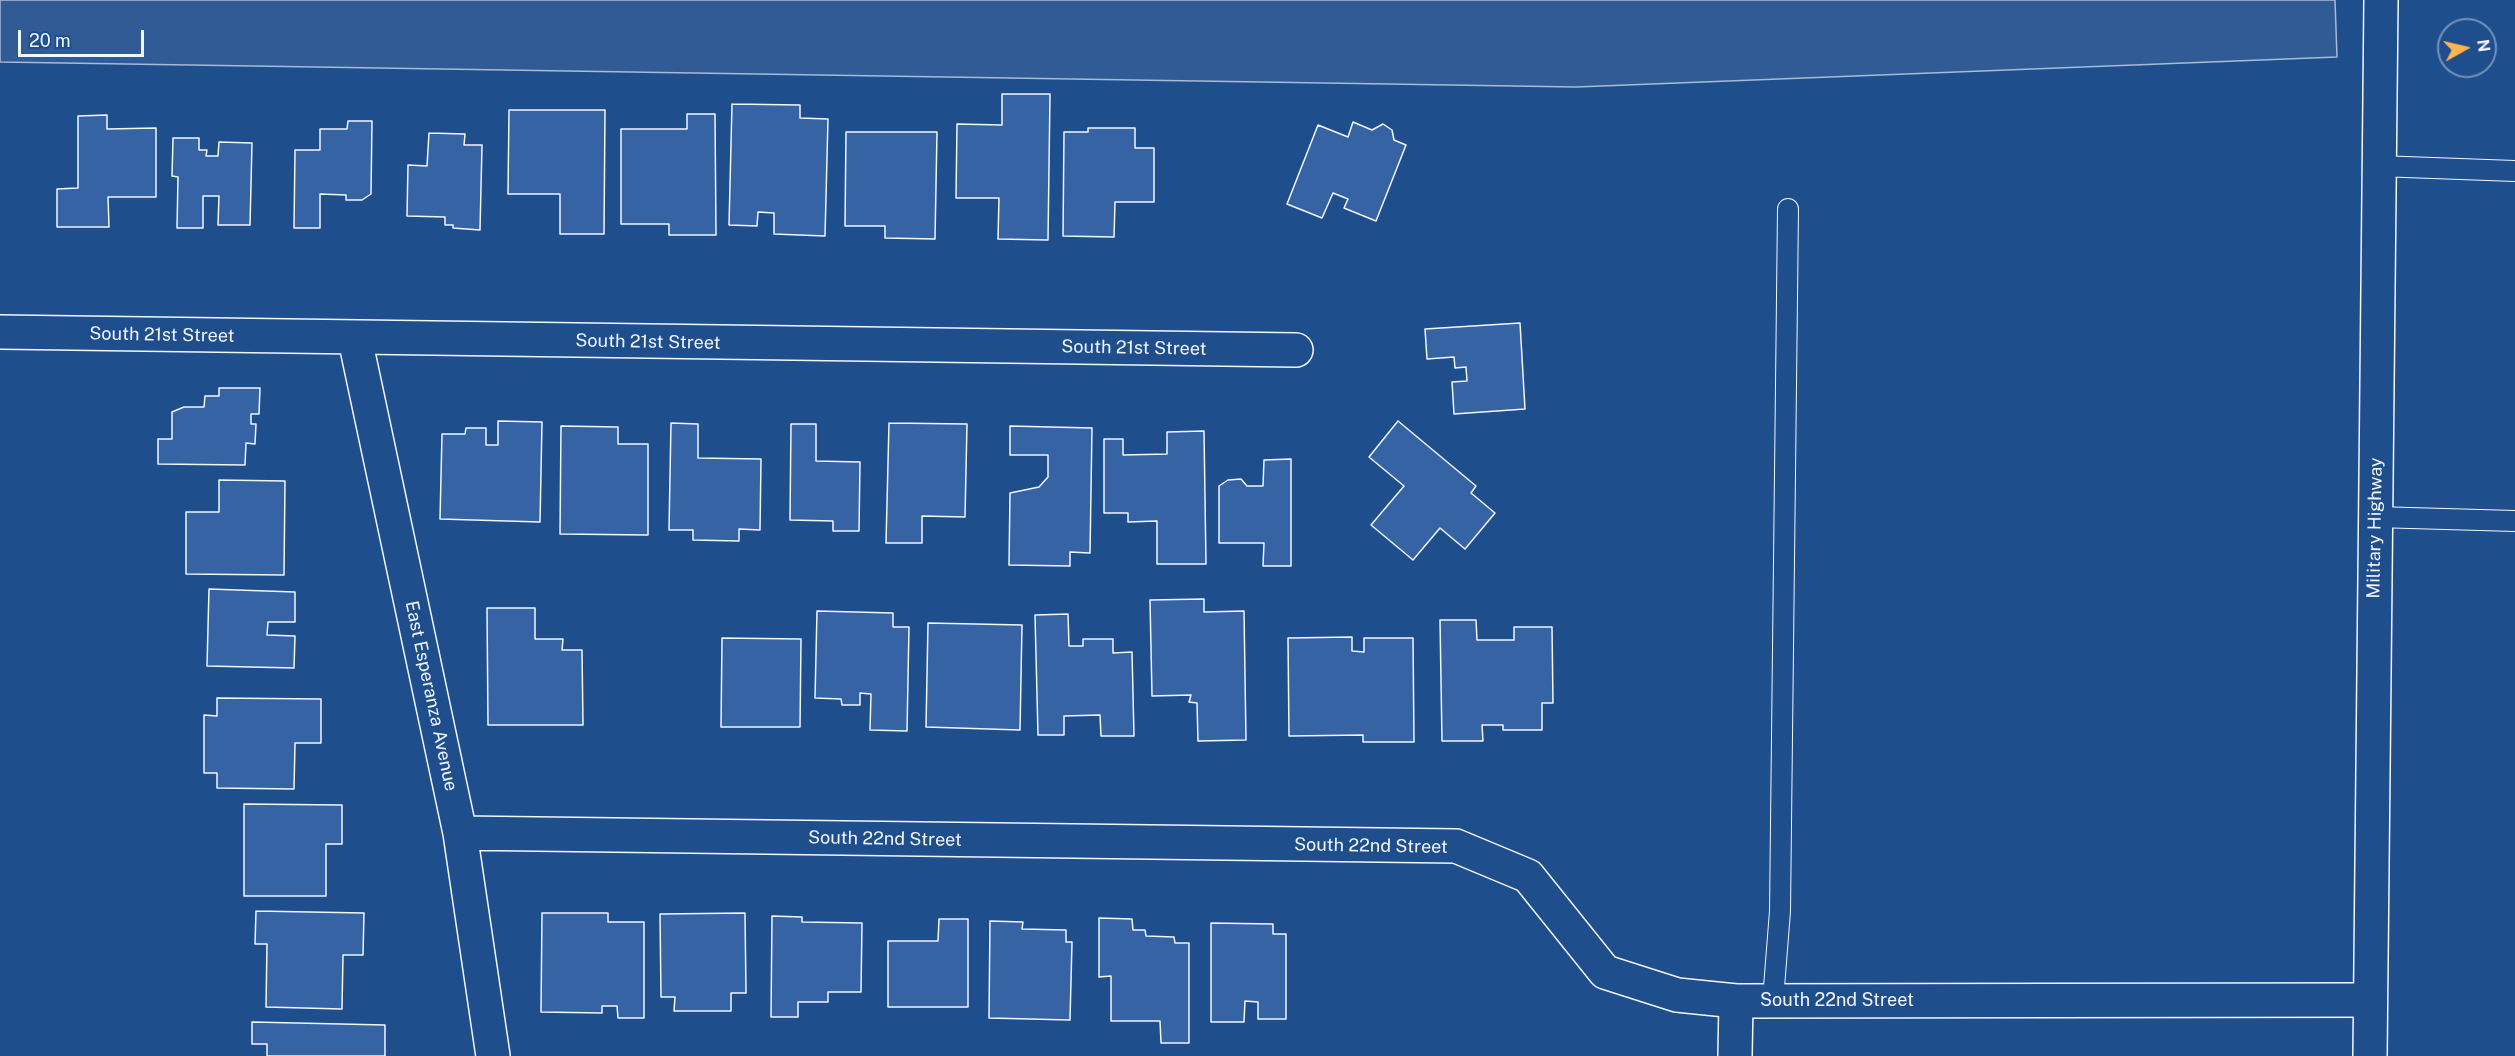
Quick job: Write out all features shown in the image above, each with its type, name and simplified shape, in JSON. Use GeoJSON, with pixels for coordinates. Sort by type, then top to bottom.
{"type":"FeatureCollection","features":[{"type":"Feature","properties":{"kind":"street","name":"Military Highway"},"geometry":{"type":"LineString","coordinates":[[2370,1056],[2381,0]]}},
{"type":"Feature","properties":{"kind":"street","name":"South 21st Street"},"geometry":{"type":"LineString","coordinates":[[0,332],[355,339],[1296,350]]}},
{"type":"Feature","properties":{"kind":"street","name":"East Esperanza Avenue"},"geometry":{"type":"LineString","coordinates":[[355,339],[460,833],[493,1056]]}},
{"type":"Feature","properties":{"kind":"street","name":"South 22nd Street"},"geometry":{"type":"LineString","coordinates":[[460,833],[1456,846],[1528,876],[1605,972],[1677,995],[1736,1001],[2370,1000]]}},
{"type":"Feature","properties":{"kind":"street"},"geometry":{"type":"LineString","coordinates":[[1735,1056],[1736,1001]]}},
{"type":"Feature","properties":{"kind":"lane"},"geometry":{"type":"LineString","coordinates":[[2378,166],[2515,171]]}},
{"type":"Feature","properties":{"kind":"lane"},"geometry":{"type":"LineString","coordinates":[[1773,1000],[1780,911],[1788,209]]}},
{"type":"Feature","properties":{"kind":"lane"},"geometry":{"type":"LineString","coordinates":[[2375,517],[2515,521]]}},
{"type":"Feature","properties":{"kind":"shaded area"},"geometry":{"type":"Polygon","coordinates":[[[0,0],[2335,0],[2337,57],[1576,87],[0,62],[0,0]]]}},
{"type":"Feature","properties":{"kind":"building"},"geometry":{"type":"Polygon","coordinates":[[[1002,94],[1050,94],[1048,240],[998,239],[999,198],[956,198],[957,124],[1002,125],[1002,94]]]}},
{"type":"Feature","properties":{"kind":"building"},"geometry":{"type":"Polygon","coordinates":[[[732,104],[800,105],[800,118],[828,119],[825,236],[774,234],[774,213],[758,212],[757,226],[729,225],[732,104]]]}},
{"type":"Feature","properties":{"kind":"building"},"geometry":{"type":"Polygon","coordinates":[[[509,110],[605,110],[604,234],[560,234],[560,194],[508,194],[509,110]]]}},
{"type":"Feature","properties":{"kind":"building"},"geometry":{"type":"Polygon","coordinates":[[[687,114],[715,114],[716,235],[669,235],[669,224],[621,224],[621,129],[687,129],[687,114]]]}},
{"type":"Feature","properties":{"kind":"building"},"geometry":{"type":"Polygon","coordinates":[[[107,115],[107,129],[156,128],[156,197],[108,197],[109,227],[57,227],[57,189],[78,188],[78,116],[107,115]]]}},
{"type":"Feature","properties":{"kind":"building"},"geometry":{"type":"Polygon","coordinates":[[[348,121],[372,121],[371,194],[362,200],[346,200],[346,195],[320,194],[320,228],[294,228],[295,150],[320,150],[320,129],[347,129],[348,121]]]}},
{"type":"Feature","properties":{"kind":"building"},"geometry":{"type":"Polygon","coordinates":[[[1353,122],[1372,130],[1383,124],[1392,130],[1394,140],[1406,145],[1376,221],[1344,208],[1348,199],[1333,193],[1322,218],[1287,204],[1318,125],[1348,137],[1353,122]]]}},
{"type":"Feature","properties":{"kind":"building"},"geometry":{"type":"Polygon","coordinates":[[[1088,128],[1135,128],[1135,148],[1154,148],[1154,202],[1115,202],[1114,237],[1063,236],[1064,132],[1088,132],[1088,128]]]}},
{"type":"Feature","properties":{"kind":"building"},"geometry":{"type":"Polygon","coordinates":[[[846,132],[937,132],[935,239],[885,238],[885,226],[845,226],[846,132]]]}},
{"type":"Feature","properties":{"kind":"building"},"geometry":{"type":"Polygon","coordinates":[[[429,133],[465,134],[464,145],[482,145],[480,230],[453,228],[453,225],[445,225],[445,217],[407,216],[408,165],[427,166],[429,133]]]}},
{"type":"Feature","properties":{"kind":"building"},"geometry":{"type":"Polygon","coordinates":[[[173,138],[199,138],[199,150],[207,150],[206,156],[218,156],[219,142],[252,143],[250,225],[218,225],[219,196],[203,196],[203,228],[177,228],[178,177],[172,176],[173,138]]]}},
{"type":"Feature","properties":{"kind":"building"},"geometry":{"type":"Polygon","coordinates":[[[1520,323],[1525,409],[1454,414],[1452,382],[1467,381],[1466,367],[1455,368],[1454,357],[1427,359],[1425,329],[1520,323]]]}},
{"type":"Feature","properties":{"kind":"building"},"geometry":{"type":"Polygon","coordinates":[[[219,388],[260,388],[259,414],[251,414],[251,424],[256,424],[255,444],[246,443],[245,465],[158,464],[158,439],[172,439],[172,412],[184,407],[204,407],[205,396],[219,396],[219,388]]]}},
{"type":"Feature","properties":{"kind":"building"},"geometry":{"type":"Polygon","coordinates":[[[498,421],[542,422],[540,522],[440,519],[442,434],[465,434],[466,428],[486,428],[486,445],[498,445],[498,421]]]}},
{"type":"Feature","properties":{"kind":"building"},"geometry":{"type":"Polygon","coordinates":[[[1398,421],[1476,486],[1471,493],[1495,513],[1465,549],[1440,528],[1413,560],[1371,525],[1404,486],[1369,457],[1398,421]]]}},
{"type":"Feature","properties":{"kind":"building"},"geometry":{"type":"Polygon","coordinates":[[[671,423],[698,424],[698,458],[761,459],[760,530],[739,529],[739,541],[693,540],[693,530],[669,530],[671,423]]]}},
{"type":"Feature","properties":{"kind":"building"},"geometry":{"type":"Polygon","coordinates":[[[889,423],[967,424],[965,517],[922,516],[922,543],[886,543],[889,423]]]}},
{"type":"Feature","properties":{"kind":"building"},"geometry":{"type":"Polygon","coordinates":[[[791,424],[816,424],[816,461],[860,462],[859,531],[833,531],[833,521],[790,520],[791,424]]]}},
{"type":"Feature","properties":{"kind":"building"},"geometry":{"type":"Polygon","coordinates":[[[561,426],[618,427],[618,444],[648,444],[648,535],[560,534],[561,426]]]}},
{"type":"Feature","properties":{"kind":"building"},"geometry":{"type":"Polygon","coordinates":[[[1010,426],[1092,428],[1090,553],[1070,552],[1070,566],[1009,565],[1010,493],[1039,487],[1048,477],[1048,455],[1010,455],[1010,426]]]}},
{"type":"Feature","properties":{"kind":"building"},"geometry":{"type":"Polygon","coordinates":[[[1204,431],[1206,564],[1157,564],[1157,521],[1128,522],[1128,513],[1104,513],[1104,439],[1123,439],[1123,455],[1167,454],[1167,432],[1204,431]]]}},
{"type":"Feature","properties":{"kind":"building"},"geometry":{"type":"Polygon","coordinates":[[[1291,459],[1291,566],[1263,566],[1264,543],[1219,543],[1219,486],[1228,480],[1241,479],[1247,486],[1263,486],[1264,460],[1291,459]]]}},
{"type":"Feature","properties":{"kind":"building"},"geometry":{"type":"Polygon","coordinates":[[[219,480],[285,481],[284,575],[186,574],[186,512],[219,512],[219,480]]]}},
{"type":"Feature","properties":{"kind":"building"},"geometry":{"type":"Polygon","coordinates":[[[209,589],[295,592],[295,622],[268,622],[267,635],[295,636],[294,668],[207,666],[209,589]]]}},
{"type":"Feature","properties":{"kind":"building"},"geometry":{"type":"Polygon","coordinates":[[[1204,599],[1204,612],[1244,611],[1246,740],[1198,741],[1197,703],[1189,702],[1191,695],[1152,696],[1150,600],[1204,599]]]}},
{"type":"Feature","properties":{"kind":"building"},"geometry":{"type":"Polygon","coordinates":[[[487,608],[535,608],[535,639],[563,639],[562,650],[582,650],[583,725],[488,725],[487,608]]]}},
{"type":"Feature","properties":{"kind":"building"},"geometry":{"type":"Polygon","coordinates":[[[817,611],[893,613],[893,627],[909,627],[907,731],[870,730],[871,694],[860,693],[860,705],[842,705],[841,699],[815,698],[817,611]]]}},
{"type":"Feature","properties":{"kind":"building"},"geometry":{"type":"Polygon","coordinates":[[[1068,614],[1069,646],[1083,646],[1083,639],[1113,639],[1113,653],[1132,652],[1134,736],[1101,736],[1100,715],[1064,716],[1064,735],[1038,735],[1035,615],[1068,614]]]}},
{"type":"Feature","properties":{"kind":"building"},"geometry":{"type":"Polygon","coordinates":[[[1440,620],[1476,620],[1477,640],[1514,640],[1514,627],[1552,627],[1553,703],[1542,703],[1542,730],[1503,730],[1503,725],[1482,725],[1483,741],[1442,741],[1440,620]]]}},
{"type":"Feature","properties":{"kind":"building"},"geometry":{"type":"Polygon","coordinates":[[[928,623],[1022,625],[1020,730],[926,727],[928,623]]]}},
{"type":"Feature","properties":{"kind":"building"},"geometry":{"type":"Polygon","coordinates":[[[1352,637],[1352,651],[1364,652],[1364,638],[1413,638],[1414,742],[1363,742],[1363,735],[1289,736],[1288,638],[1352,637]]]}},
{"type":"Feature","properties":{"kind":"building"},"geometry":{"type":"Polygon","coordinates":[[[722,638],[801,639],[800,727],[721,727],[722,638]]]}},
{"type":"Feature","properties":{"kind":"building"},"geometry":{"type":"Polygon","coordinates":[[[217,698],[321,699],[321,743],[295,743],[294,789],[217,788],[217,773],[204,773],[204,715],[217,716],[217,698]]]}},
{"type":"Feature","properties":{"kind":"building"},"geometry":{"type":"Polygon","coordinates":[[[244,804],[342,805],[342,844],[326,844],[326,896],[244,896],[244,804]]]}},
{"type":"Feature","properties":{"kind":"building"},"geometry":{"type":"Polygon","coordinates":[[[256,911],[364,913],[363,955],[343,955],[342,1009],[266,1007],[267,944],[255,944],[256,911]]]}},
{"type":"Feature","properties":{"kind":"building"},"geometry":{"type":"Polygon","coordinates":[[[542,913],[608,913],[608,922],[644,922],[644,1018],[618,1018],[617,1006],[602,1006],[602,1013],[541,1012],[542,913]]]}},
{"type":"Feature","properties":{"kind":"building"},"geometry":{"type":"Polygon","coordinates":[[[745,913],[746,993],[731,993],[731,1011],[674,1011],[675,997],[661,997],[660,914],[745,913]]]}},
{"type":"Feature","properties":{"kind":"building"},"geometry":{"type":"Polygon","coordinates":[[[772,916],[802,917],[802,922],[862,923],[861,992],[828,992],[828,1002],[798,1002],[798,1017],[771,1017],[772,916]]]}},
{"type":"Feature","properties":{"kind":"building"},"geometry":{"type":"Polygon","coordinates":[[[1099,918],[1132,919],[1133,930],[1145,930],[1146,936],[1174,937],[1175,943],[1189,943],[1189,1043],[1161,1043],[1160,1021],[1111,1021],[1111,976],[1099,977],[1099,918]]]}},
{"type":"Feature","properties":{"kind":"building"},"geometry":{"type":"Polygon","coordinates":[[[939,919],[968,919],[968,1007],[888,1007],[888,941],[938,941],[939,919]]]}},
{"type":"Feature","properties":{"kind":"building"},"geometry":{"type":"Polygon","coordinates":[[[990,921],[1023,922],[1022,929],[1066,930],[1066,942],[1072,942],[1070,1020],[989,1018],[990,921]]]}},
{"type":"Feature","properties":{"kind":"building"},"geometry":{"type":"Polygon","coordinates":[[[1211,923],[1273,924],[1273,934],[1286,934],[1286,1019],[1258,1019],[1258,1002],[1245,1001],[1244,1022],[1211,1022],[1211,923]]]}},
{"type":"Feature","properties":{"kind":"building"},"geometry":{"type":"Polygon","coordinates":[[[252,1022],[385,1025],[385,1056],[267,1056],[267,1044],[252,1044],[252,1022]]]}}]}
